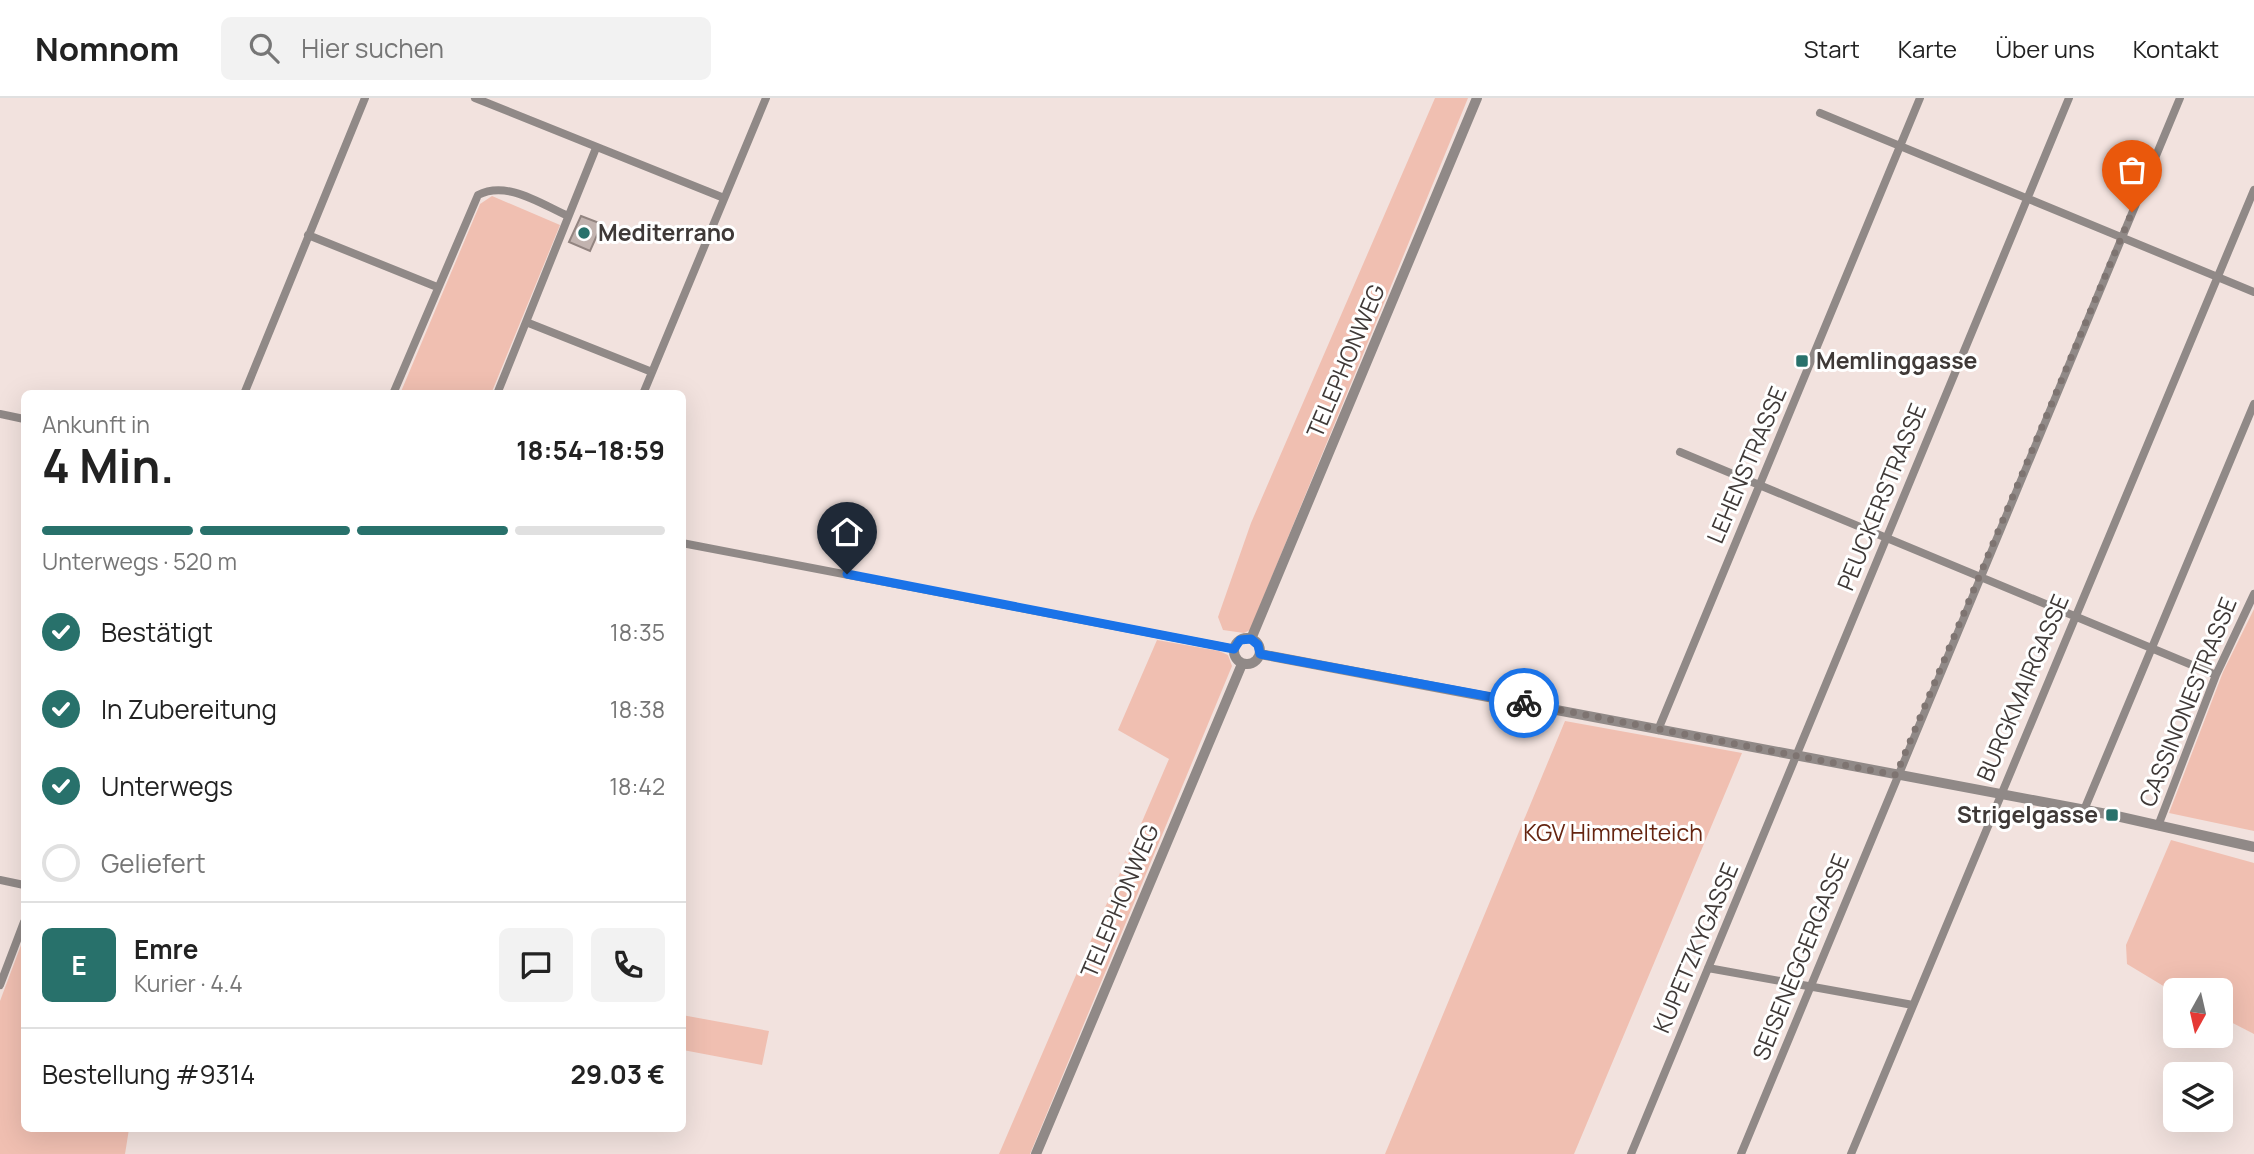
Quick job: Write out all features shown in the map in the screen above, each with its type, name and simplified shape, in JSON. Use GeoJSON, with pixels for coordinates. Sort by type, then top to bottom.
{"type":"FeatureCollection","features":[{"type":"Feature","properties":{"kind":"street"},"geometry":{"type":"LineString","coordinates":[[246,390],[365,98]]}},
{"type":"Feature","properties":{"kind":"street"},"geometry":{"type":"LineString","coordinates":[[475,98],[724,198]]}},
{"type":"Feature","properties":{"kind":"street"},"geometry":{"type":"LineString","coordinates":[[645,390],[766,98]]}},
{"type":"Feature","properties":{"kind":"street","name":"TELEPHONWEG"},"geometry":{"type":"LineString","coordinates":[[1251,639],[1477,98]]}},
{"type":"Feature","properties":{"kind":"street","name":"LEHENSTRASSE"},"geometry":{"type":"LineString","coordinates":[[1658,730],[1920,98]]}},
{"type":"Feature","properties":{"kind":"street","name":"PEUCKERSTRASSE"},"geometry":{"type":"LineString","coordinates":[[1797,757],[2069,98]]}},
{"type":"Feature","properties":{"kind":"street","name":"SEISENEGGERGASSE"},"geometry":{"type":"LineString","coordinates":[[1741,1154],[1896,775],[2180,98]]}},
{"type":"Feature","properties":{"kind":"street"},"geometry":{"type":"LineString","coordinates":[[1820,113],[2254,292]]}},
{"type":"Feature","properties":{"kind":"street"},"geometry":{"type":"LineString","coordinates":[[499,390],[596,148]]}},
{"type":"Feature","properties":{"kind":"street"},"geometry":{"type":"LineString","coordinates":[[395,390],[473,203],[489,189],[502,188],[568,216]]}},
{"type":"Feature","properties":{"kind":"street","name":"BURGKMAIRGASSE"},"geometry":{"type":"LineString","coordinates":[[1851,1154],[2254,190]]}},
{"type":"Feature","properties":{"kind":"street"},"geometry":{"type":"LineString","coordinates":[[308,235],[437,287]]}},
{"type":"Feature","properties":{"kind":"street"},"geometry":{"type":"LineString","coordinates":[[526,322],[652,372]]}},
{"type":"Feature","properties":{"kind":"street"},"geometry":{"type":"LineString","coordinates":[[2084,810],[2254,404]]}},
{"type":"Feature","properties":{"kind":"street"},"geometry":{"type":"LineString","coordinates":[[0,414],[21,418]]}},
{"type":"Feature","properties":{"kind":"street"},"geometry":{"type":"LineString","coordinates":[[1679,452],[1887,536],[2216,675]]}},
{"type":"Feature","properties":{"kind":"street"},"geometry":{"type":"LineString","coordinates":[[686,544],[1234,649]]}},
{"type":"Feature","properties":{"kind":"street","name":"CASSINONESTRASSE"},"geometry":{"type":"LineString","coordinates":[[2158,825],[2216,675],[2254,594]]}},
{"type":"Feature","properties":{"kind":"street"},"geometry":{"type":"LineString","coordinates":[[1251,639],[1258,645],[1260,654],[1255,662],[1242,664],[1234,655],[1234,649],[1240,640],[1251,639]]}},
{"type":"Feature","properties":{"kind":"street"},"geometry":{"type":"LineString","coordinates":[[1260,654],[2084,810],[2254,847]]}},
{"type":"Feature","properties":{"kind":"street","name":"TELEPHONWEG"},"geometry":{"type":"LineString","coordinates":[[1036,1154],[1242,664]]}},
{"type":"Feature","properties":{"kind":"street","name":"KUPETZKYGASSE"},"geometry":{"type":"LineString","coordinates":[[1631,1154],[1797,757]]}},
{"type":"Feature","properties":{"kind":"street"},"geometry":{"type":"LineString","coordinates":[[0,880],[21,884]]}},
{"type":"Feature","properties":{"kind":"street"},"geometry":{"type":"LineString","coordinates":[[0,985],[21,930]]}},
{"type":"Feature","properties":{"kind":"street"},"geometry":{"type":"LineString","coordinates":[[1708,968],[1913,1005]]}},
{"type":"Feature","properties":{"kind":"green space"},"geometry":{"type":"Polygon","coordinates":[[[1435,98],[1468,98],[1250,630],[1244,633],[1223,630],[1218,617],[1251,523],[1435,98]]]}},
{"type":"Feature","properties":{"kind":"green space"},"geometry":{"type":"Polygon","coordinates":[[[492,196],[560,225],[493,390],[402,390],[480,204],[492,196]]]}},
{"type":"Feature","properties":{"kind":"green space"},"geometry":{"type":"Polygon","coordinates":[[[2254,609],[2254,831],[2169,813],[2223,672],[2254,609]]]}},
{"type":"Feature","properties":{"kind":"green space"},"geometry":{"type":"Polygon","coordinates":[[[1157,640],[1219,651],[1228,655],[1232,666],[1030,1154],[999,1154],[1169,759],[1118,730],[1157,640]]]}},
{"type":"Feature","properties":{"kind":"green space","name":"KGV Himmelteich"},"geometry":{"type":"Polygon","coordinates":[[[1565,721],[1742,753],[1574,1154],[1385,1154],[1565,721]]]}},
{"type":"Feature","properties":{"kind":"green space"},"geometry":{"type":"Polygon","coordinates":[[[2171,840],[2254,863],[2254,1034],[2233,1023],[2233,978],[2163,978],[2163,986],[2127,964],[2126,945],[2171,840]]]}},
{"type":"Feature","properties":{"kind":"green space"},"geometry":{"type":"Polygon","coordinates":[[[21,945],[21,1132],[129,1132],[125,1154],[0,1154],[0,1001],[21,945]]]}},
{"type":"Feature","properties":{"kind":"green space"},"geometry":{"type":"Polygon","coordinates":[[[686,1016],[769,1031],[762,1065],[686,1051],[686,1016]]]}},
{"type":"Feature","properties":{"kind":"building","name":"Mediterrano"},"geometry":{"type":"Polygon","coordinates":[[[581,216],[602,224],[590,251],[569,242],[581,216]]]}},
{"type":"Feature","properties":{"kind":"way so far"},"geometry":{"type":"LineString","coordinates":[[1524,703],[1896,775],[2132,212]]}},
{"type":"Feature","properties":{"kind":"place","name":"Mediterrano"},"geometry":{"type":"Point","coordinates":[584,233]}},
{"type":"Feature","properties":{"kind":"place","name":"Memlinggasse"},"geometry":{"type":"Point","coordinates":[1802,361]}},
{"type":"Feature","properties":{"kind":"place","name":"Strigelgasse"},"geometry":{"type":"Point","coordinates":[2112,815]}},
{"type":"Feature","properties":{"kind":"route"},"geometry":{"type":"LineString","coordinates":[[847,574],[1234,649],[1240,640],[1246,638],[1255,641],[1260,654],[1524,703]]}}]}
